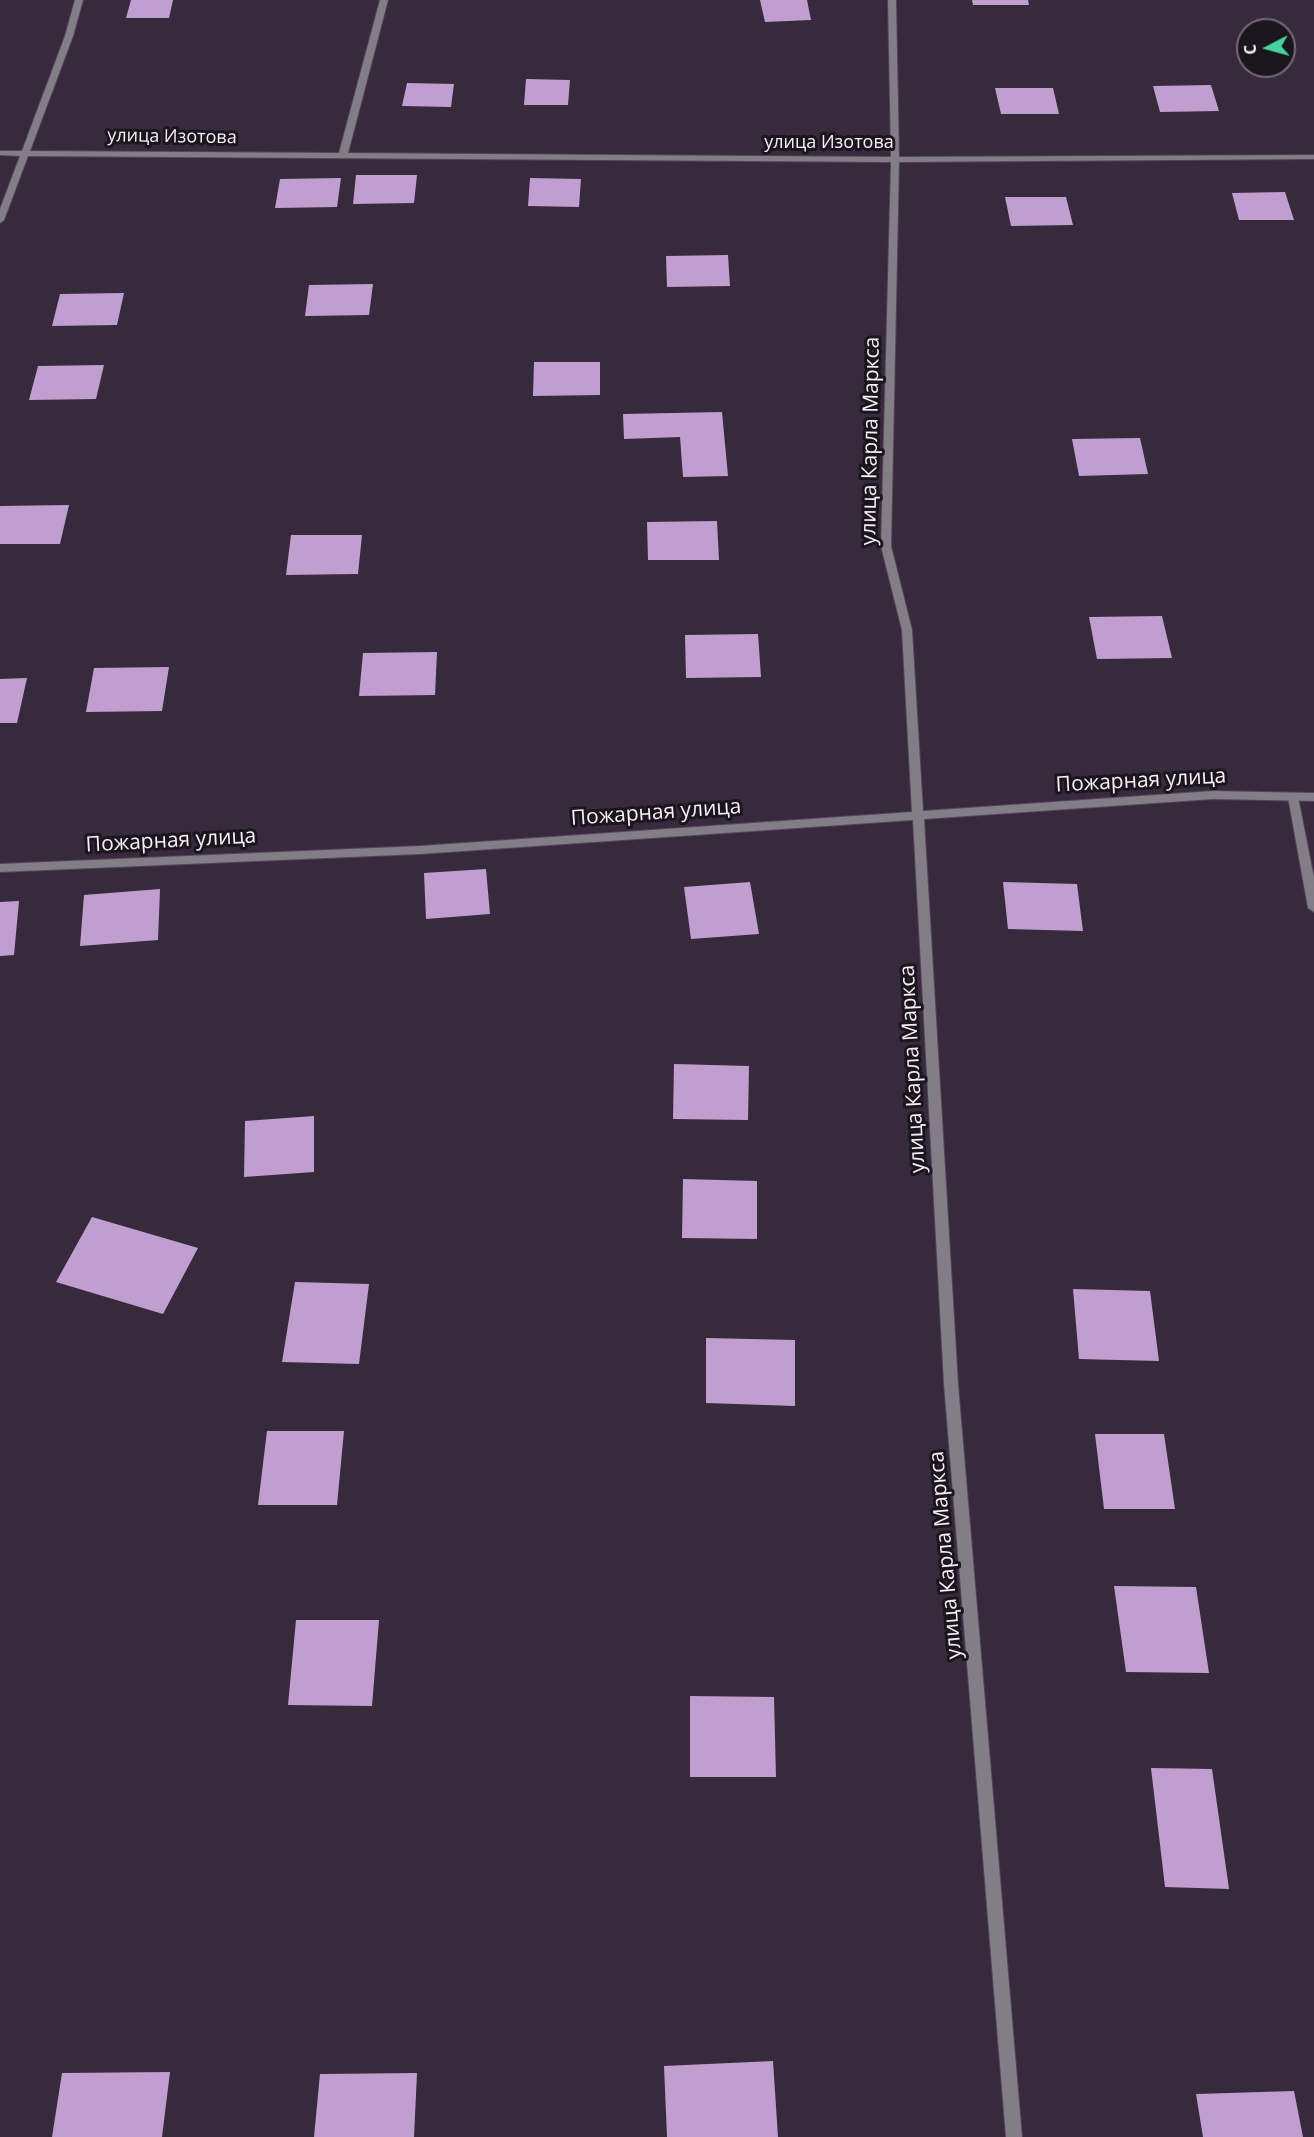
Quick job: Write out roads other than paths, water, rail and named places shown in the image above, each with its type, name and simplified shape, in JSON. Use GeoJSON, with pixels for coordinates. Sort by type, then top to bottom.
{"type":"FeatureCollection","features":[{"type":"Feature","properties":{"kind":"street"},"geometry":{"type":"LineString","coordinates":[[0,220],[69,36],[79,0]]}},
{"type":"Feature","properties":{"kind":"street"},"geometry":{"type":"LineString","coordinates":[[343,155],[384,0]]}},
{"type":"Feature","properties":{"kind":"street","name":"улица Карла Маркса"},"geometry":{"type":"LineString","coordinates":[[892,0],[895,160],[886,546],[907,630],[951,1384],[1014,2137]]}},
{"type":"Feature","properties":{"kind":"street","name":"улица Изотова"},"geometry":{"type":"LineString","coordinates":[[0,153],[895,160],[1314,158]]}},
{"type":"Feature","properties":{"kind":"street","name":"Пожарная улица"},"geometry":{"type":"LineString","coordinates":[[0,868],[420,850],[1213,795],[1314,797]]}},
{"type":"Feature","properties":{"kind":"street"},"geometry":{"type":"LineString","coordinates":[[1293,797],[1314,908]]}}]}
